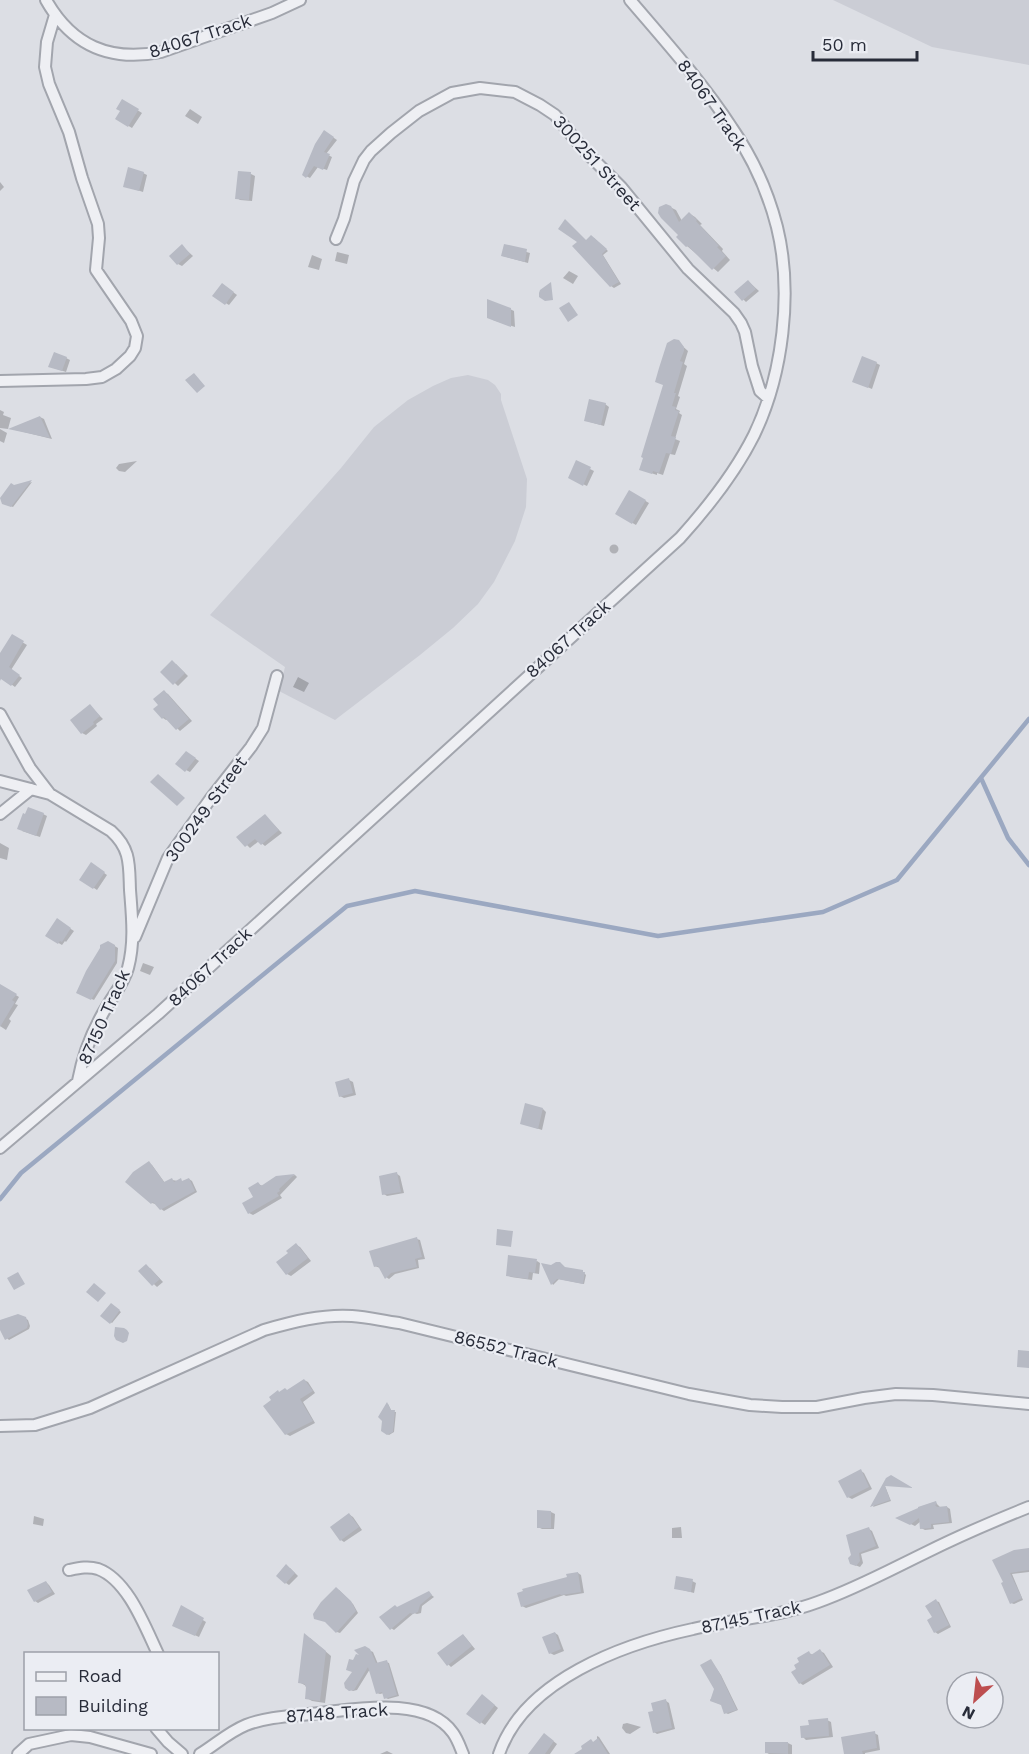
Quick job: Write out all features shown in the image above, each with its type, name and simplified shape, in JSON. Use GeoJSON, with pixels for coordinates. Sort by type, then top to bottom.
{"type":"FeatureCollection","features":[{"type":"Feature","properties":{"kind":"street","name":"84067 Track"},"geometry":{"type":"LineString","coordinates":[[46,0],[72,32],[93,46],[118,55],[144,56],[272,13],[300,0]]}},
{"type":"Feature","properties":{"kind":"street","name":"84067 Track"},"geometry":{"type":"LineString","coordinates":[[0,1148],[158,1014],[680,538],[715,496],[753,436],[761,419],[776,369],[784,297],[778,237],[770,205],[756,170],[733,129],[686,66],[630,0]]}},
{"type":"Feature","properties":{"kind":"street"},"geometry":{"type":"LineString","coordinates":[[0,381],[102,377],[116,369],[130,356],[135,348],[137,336],[131,321],[96,270],[98,224],[69,132],[46,74],[47,42],[56,15]]}},
{"type":"Feature","properties":{"kind":"street","name":"300251 Street"},"geometry":{"type":"LineString","coordinates":[[336,239],[354,181],[364,160],[391,133],[419,111],[452,93],[480,88],[515,92],[555,115],[584,150],[621,187],[687,269],[734,313],[745,332],[760,391],[768,398]]}},
{"type":"Feature","properties":{"kind":"street","name":"300249 Street"},"geometry":{"type":"LineString","coordinates":[[132,942],[168,858],[263,728],[277,675]]}},
{"type":"Feature","properties":{"kind":"street"},"geometry":{"type":"LineString","coordinates":[[0,714],[30,768],[50,794]]}},
{"type":"Feature","properties":{"kind":"street","name":"87150 Track"},"geometry":{"type":"LineString","coordinates":[[0,781],[50,794],[111,831],[128,853],[132,942],[128,968],[83,1056],[78,1081]]}},
{"type":"Feature","properties":{"kind":"street"},"geometry":{"type":"LineString","coordinates":[[0,814],[31,789]]}},
{"type":"Feature","properties":{"kind":"street","name":"86552 Track"},"geometry":{"type":"LineString","coordinates":[[0,1426],[35,1425],[90,1408],[264,1330],[293,1322],[352,1316],[399,1323],[688,1394],[750,1405],[817,1407],[896,1394],[1029,1404]]}},
{"type":"Feature","properties":{"kind":"street","name":"87145 Track"},"geometry":{"type":"LineString","coordinates":[[499,1754],[506,1735],[522,1713],[542,1694],[570,1675],[606,1657],[663,1636],[816,1603],[1029,1507]]}},
{"type":"Feature","properties":{"kind":"street"},"geometry":{"type":"LineString","coordinates":[[69,1570],[85,1567],[99,1570],[122,1589],[133,1602],[158,1652]]}},
{"type":"Feature","properties":{"kind":"street","name":"87148 Track"},"geometry":{"type":"LineString","coordinates":[[200,1754],[233,1731],[249,1724],[275,1718],[378,1706],[402,1708],[439,1720],[453,1732],[463,1754]]}},
{"type":"Feature","properties":{"kind":"street"},"geometry":{"type":"LineString","coordinates":[[158,1730],[168,1743],[182,1754]]}},
{"type":"Feature","properties":{"kind":"street"},"geometry":{"type":"LineString","coordinates":[[18,1754],[29,1744],[71,1735],[90,1737],[151,1754]]}},
{"type":"Feature","properties":{"kind":"shaded area"},"geometry":{"type":"Polygon","coordinates":[[[833,0],[1029,0],[1029,65],[932,47],[833,0]]]}},
{"type":"Feature","properties":{"kind":"shaded area"},"geometry":{"type":"Polygon","coordinates":[[[468,375],[488,380],[501,394],[527,479],[526,507],[515,541],[494,582],[478,604],[420,655],[335,720],[279,691],[285,667],[210,615],[341,468],[374,427],[408,400],[433,386],[451,378],[468,375]]]}},
{"type":"Feature","properties":{"kind":"building"},"geometry":{"type":"Polygon","coordinates":[[[122,99],[139,109],[128,127],[115,119],[120,111],[116,109],[122,99]]]}},
{"type":"Feature","properties":{"kind":"building"},"geometry":{"type":"Polygon","coordinates":[[[324,130],[334,137],[324,152],[330,154],[323,170],[314,166],[306,178],[302,175],[315,144],[324,130]]]}},
{"type":"Feature","properties":{"kind":"building"},"geometry":{"type":"Polygon","coordinates":[[[128,167],[144,172],[139,191],[123,187],[128,167]]]}},
{"type":"Feature","properties":{"kind":"building"},"geometry":{"type":"Polygon","coordinates":[[[238,171],[251,172],[249,200],[235,199],[238,171]]]}},
{"type":"Feature","properties":{"kind":"building"},"geometry":{"type":"Polygon","coordinates":[[[666,204],[671,206],[679,222],[689,212],[726,256],[712,270],[676,237],[678,235],[661,218],[658,213],[659,207],[666,204]]]}},
{"type":"Feature","properties":{"kind":"building"},"geometry":{"type":"Polygon","coordinates":[[[565,219],[586,240],[591,235],[607,249],[602,254],[619,282],[610,287],[572,246],[577,242],[558,229],[565,219]]]}},
{"type":"Feature","properties":{"kind":"building"},"geometry":{"type":"Polygon","coordinates":[[[182,244],[190,254],[177,265],[169,256],[182,244]]]}},
{"type":"Feature","properties":{"kind":"building"},"geometry":{"type":"Polygon","coordinates":[[[504,244],[527,249],[525,262],[501,256],[504,244]]]}},
{"type":"Feature","properties":{"kind":"building"},"geometry":{"type":"Polygon","coordinates":[[[748,280],[756,289],[742,301],[734,292],[748,280]]]}},
{"type":"Feature","properties":{"kind":"building"},"geometry":{"type":"Polygon","coordinates":[[[551,282],[553,300],[545,301],[539,297],[539,293],[551,282]]]}},
{"type":"Feature","properties":{"kind":"building"},"geometry":{"type":"Polygon","coordinates":[[[222,283],[234,292],[225,305],[212,296],[222,283]]]}},
{"type":"Feature","properties":{"kind":"building"},"geometry":{"type":"Polygon","coordinates":[[[487,299],[511,308],[511,327],[487,318],[487,299]]]}},
{"type":"Feature","properties":{"kind":"building"},"geometry":{"type":"Polygon","coordinates":[[[569,302],[578,315],[568,322],[559,308],[569,302]]]}},
{"type":"Feature","properties":{"kind":"building"},"geometry":{"type":"Polygon","coordinates":[[[674,339],[679,340],[684,347],[680,361],[683,362],[672,406],[679,411],[671,436],[676,437],[671,454],[666,453],[659,473],[653,471],[652,474],[639,470],[643,458],[641,457],[663,385],[655,382],[667,343],[674,339]]]}},
{"type":"Feature","properties":{"kind":"building"},"geometry":{"type":"Polygon","coordinates":[[[54,352],[67,357],[62,371],[48,367],[54,352]]]}},
{"type":"Feature","properties":{"kind":"building"},"geometry":{"type":"Polygon","coordinates":[[[862,356],[877,362],[868,388],[852,382],[862,356]]]}},
{"type":"Feature","properties":{"kind":"building"},"geometry":{"type":"Polygon","coordinates":[[[194,373],[205,386],[197,393],[185,380],[194,373]]]}},
{"type":"Feature","properties":{"kind":"building"},"geometry":{"type":"Polygon","coordinates":[[[589,399],[606,403],[601,425],[584,421],[589,399]]]}},
{"type":"Feature","properties":{"kind":"building"},"geometry":{"type":"Polygon","coordinates":[[[40,416],[50,438],[8,429],[40,416]]]}},
{"type":"Feature","properties":{"kind":"building"},"geometry":{"type":"Polygon","coordinates":[[[576,460],[591,467],[583,486],[568,478],[576,460]]]}},
{"type":"Feature","properties":{"kind":"building"},"geometry":{"type":"Polygon","coordinates":[[[32,480],[11,507],[2,504],[0,498],[11,483],[14,485],[32,480]]]}},
{"type":"Feature","properties":{"kind":"building"},"geometry":{"type":"Polygon","coordinates":[[[629,490],[646,500],[632,524],[615,514],[629,490]]]}},
{"type":"Feature","properties":{"kind":"building"},"geometry":{"type":"Polygon","coordinates":[[[12,634],[24,641],[9,667],[20,675],[11,686],[1,679],[0,681],[0,653],[12,634]]]}},
{"type":"Feature","properties":{"kind":"building"},"geometry":{"type":"Polygon","coordinates":[[[172,660],[185,673],[173,685],[160,672],[172,660]]]}},
{"type":"Feature","properties":{"kind":"building"},"geometry":{"type":"Polygon","coordinates":[[[164,690],[189,719],[176,730],[153,709],[158,705],[153,699],[164,690]]]}},
{"type":"Feature","properties":{"kind":"building"},"geometry":{"type":"Polygon","coordinates":[[[90,704],[100,716],[81,734],[70,720],[90,704]]]}},
{"type":"Feature","properties":{"kind":"building"},"geometry":{"type":"Polygon","coordinates":[[[186,751],[196,758],[185,772],[175,764],[186,751]]]}},
{"type":"Feature","properties":{"kind":"building"},"geometry":{"type":"Polygon","coordinates":[[[158,774],[185,798],[177,806],[150,782],[158,774]]]}},
{"type":"Feature","properties":{"kind":"building"},"geometry":{"type":"Polygon","coordinates":[[[28,807],[44,813],[36,836],[17,829],[28,807]]]}},
{"type":"Feature","properties":{"kind":"building"},"geometry":{"type":"Polygon","coordinates":[[[265,814],[279,830],[261,845],[255,839],[245,847],[236,837],[265,814]]]}},
{"type":"Feature","properties":{"kind":"building"},"geometry":{"type":"Polygon","coordinates":[[[91,862],[105,872],[93,889],[79,880],[91,862]]]}},
{"type":"Feature","properties":{"kind":"building"},"geometry":{"type":"Polygon","coordinates":[[[57,918],[71,928],[62,942],[58,944],[45,936],[57,918]]]}},
{"type":"Feature","properties":{"kind":"building"},"geometry":{"type":"Polygon","coordinates":[[[108,941],[115,945],[115,961],[91,1000],[76,993],[100,945],[108,941]]]}},
{"type":"Feature","properties":{"kind":"building"},"geometry":{"type":"Polygon","coordinates":[[[0,984],[17,994],[12,1000],[15,1002],[0,1027],[0,984]]]}},
{"type":"Feature","properties":{"kind":"building"},"geometry":{"type":"Polygon","coordinates":[[[349,1078],[353,1093],[339,1097],[335,1082],[349,1078]]]}},
{"type":"Feature","properties":{"kind":"building"},"geometry":{"type":"Polygon","coordinates":[[[525,1103],[543,1108],[538,1129],[520,1124],[525,1103]]]}},
{"type":"Feature","properties":{"kind":"building"},"geometry":{"type":"Polygon","coordinates":[[[149,1161],[164,1182],[172,1178],[174,1182],[181,1178],[182,1181],[189,1178],[195,1191],[160,1210],[153,1202],[151,1204],[125,1182],[133,1172],[149,1161]]]}},
{"type":"Feature","properties":{"kind":"building"},"geometry":{"type":"Polygon","coordinates":[[[397,1172],[401,1192],[382,1195],[379,1176],[397,1172]]]}},
{"type":"Feature","properties":{"kind":"building"},"geometry":{"type":"Polygon","coordinates":[[[295,1174],[279,1189],[277,1193],[279,1196],[248,1214],[242,1203],[253,1197],[248,1188],[258,1182],[261,1186],[276,1176],[295,1174]]]}},
{"type":"Feature","properties":{"kind":"building"},"geometry":{"type":"Polygon","coordinates":[[[497,1229],[513,1231],[511,1247],[496,1245],[497,1229]]]}},
{"type":"Feature","properties":{"kind":"building"},"geometry":{"type":"Polygon","coordinates":[[[417,1237],[422,1257],[415,1259],[417,1267],[391,1273],[385,1279],[378,1266],[374,1267],[369,1251],[417,1237]]]}},
{"type":"Feature","properties":{"kind":"building"},"geometry":{"type":"Polygon","coordinates":[[[296,1243],[308,1258],[286,1275],[276,1262],[296,1243]]]}},
{"type":"Feature","properties":{"kind":"building"},"geometry":{"type":"Polygon","coordinates":[[[508,1255],[537,1259],[535,1273],[529,1272],[528,1279],[506,1276],[508,1255]]]}},
{"type":"Feature","properties":{"kind":"building"},"geometry":{"type":"Polygon","coordinates":[[[560,1262],[565,1267],[583,1270],[585,1272],[583,1284],[557,1279],[551,1285],[541,1263],[551,1265],[560,1262]]]}},
{"type":"Feature","properties":{"kind":"building"},"geometry":{"type":"Polygon","coordinates":[[[146,1264],[160,1279],[152,1286],[138,1271],[146,1264]]]}},
{"type":"Feature","properties":{"kind":"building"},"geometry":{"type":"Polygon","coordinates":[[[18,1272],[25,1284],[14,1290],[7,1278],[18,1272]]]}},
{"type":"Feature","properties":{"kind":"building"},"geometry":{"type":"Polygon","coordinates":[[[94,1283],[106,1293],[98,1302],[86,1292],[94,1283]]]}},
{"type":"Feature","properties":{"kind":"building"},"geometry":{"type":"Polygon","coordinates":[[[111,1303],[120,1310],[110,1324],[100,1316],[111,1303]]]}},
{"type":"Feature","properties":{"kind":"building"},"geometry":{"type":"Polygon","coordinates":[[[18,1314],[26,1317],[27,1328],[5,1340],[0,1330],[0,1320],[18,1314]]]}},
{"type":"Feature","properties":{"kind":"building"},"geometry":{"type":"Polygon","coordinates":[[[115,1327],[127,1330],[129,1333],[127,1341],[123,1343],[116,1340],[115,1327]]]}},
{"type":"Feature","properties":{"kind":"building"},"geometry":{"type":"Polygon","coordinates":[[[1018,1350],[1029,1351],[1029,1368],[1017,1367],[1018,1350]]]}},
{"type":"Feature","properties":{"kind":"building"},"geometry":{"type":"Polygon","coordinates":[[[304,1379],[313,1391],[300,1399],[313,1421],[285,1435],[263,1406],[278,1390],[279,1392],[285,1388],[287,1390],[304,1379]]]}},
{"type":"Feature","properties":{"kind":"building"},"geometry":{"type":"Polygon","coordinates":[[[387,1402],[391,1410],[395,1410],[393,1432],[387,1435],[381,1431],[382,1421],[378,1417],[387,1402]]]}},
{"type":"Feature","properties":{"kind":"building"},"geometry":{"type":"Polygon","coordinates":[[[861,1469],[869,1487],[847,1498],[838,1481],[861,1469]]]}},
{"type":"Feature","properties":{"kind":"building"},"geometry":{"type":"Polygon","coordinates":[[[891,1475],[913,1488],[885,1486],[890,1500],[870,1507],[886,1478],[891,1475]]]}},
{"type":"Feature","properties":{"kind":"building"},"geometry":{"type":"Polygon","coordinates":[[[936,1501],[937,1507],[947,1506],[949,1522],[931,1524],[931,1528],[920,1529],[919,1518],[910,1525],[895,1518],[918,1507],[936,1501]]]}},
{"type":"Feature","properties":{"kind":"building"},"geometry":{"type":"Polygon","coordinates":[[[537,1510],[551,1511],[551,1528],[537,1528],[537,1510]]]}},
{"type":"Feature","properties":{"kind":"building"},"geometry":{"type":"Polygon","coordinates":[[[349,1513],[359,1527],[340,1541],[330,1527],[349,1513]]]}},
{"type":"Feature","properties":{"kind":"building"},"geometry":{"type":"Polygon","coordinates":[[[869,1527],[876,1546],[859,1553],[860,1561],[856,1566],[850,1564],[848,1558],[851,1555],[846,1535],[869,1527]]]}},
{"type":"Feature","properties":{"kind":"building"},"geometry":{"type":"Polygon","coordinates":[[[1029,1548],[1029,1570],[1010,1573],[1022,1598],[1010,1604],[1001,1583],[1003,1582],[992,1560],[1014,1550],[1029,1548]]]}},
{"type":"Feature","properties":{"kind":"building"},"geometry":{"type":"Polygon","coordinates":[[[286,1564],[295,1573],[285,1584],[276,1576],[286,1564]]]}},
{"type":"Feature","properties":{"kind":"building"},"geometry":{"type":"Polygon","coordinates":[[[578,1572],[581,1592],[560,1594],[521,1607],[517,1593],[523,1591],[522,1589],[578,1572]]]}},
{"type":"Feature","properties":{"kind":"building"},"geometry":{"type":"Polygon","coordinates":[[[676,1576],[693,1579],[691,1592],[674,1589],[676,1576]]]}},
{"type":"Feature","properties":{"kind":"building"},"geometry":{"type":"Polygon","coordinates":[[[46,1581],[52,1592],[34,1602],[27,1590],[46,1581]]]}},
{"type":"Feature","properties":{"kind":"building"},"geometry":{"type":"Polygon","coordinates":[[[336,1587],[351,1601],[356,1611],[336,1633],[325,1622],[314,1619],[313,1614],[336,1587]]]}},
{"type":"Feature","properties":{"kind":"building"},"geometry":{"type":"Polygon","coordinates":[[[429,1591],[432,1595],[420,1605],[418,1612],[410,1613],[390,1630],[379,1617],[395,1605],[397,1607],[429,1591]]]}},
{"type":"Feature","properties":{"kind":"building"},"geometry":{"type":"Polygon","coordinates":[[[936,1599],[949,1625],[934,1633],[927,1620],[932,1617],[925,1606],[936,1599]]]}},
{"type":"Feature","properties":{"kind":"building"},"geometry":{"type":"Polygon","coordinates":[[[181,1605],[204,1618],[195,1636],[172,1626],[181,1605]]]}},
{"type":"Feature","properties":{"kind":"building"},"geometry":{"type":"Polygon","coordinates":[[[555,1632],[561,1649],[549,1654],[542,1637],[555,1632]]]}},
{"type":"Feature","properties":{"kind":"building"},"geometry":{"type":"Polygon","coordinates":[[[304,1633],[326,1651],[320,1701],[305,1699],[305,1684],[298,1683],[304,1633]]]}},
{"type":"Feature","properties":{"kind":"building"},"geometry":{"type":"Polygon","coordinates":[[[463,1634],[472,1646],[447,1666],[437,1653],[463,1634]]]}},
{"type":"Feature","properties":{"kind":"building"},"geometry":{"type":"Polygon","coordinates":[[[365,1646],[370,1649],[376,1663],[387,1660],[397,1695],[384,1699],[382,1692],[376,1694],[368,1667],[354,1690],[349,1691],[345,1688],[344,1683],[352,1672],[346,1670],[349,1659],[353,1660],[356,1654],[359,1655],[354,1650],[365,1646]]]}},
{"type":"Feature","properties":{"kind":"building"},"geometry":{"type":"Polygon","coordinates":[[[820,1649],[830,1665],[799,1684],[791,1672],[796,1669],[794,1665],[799,1662],[797,1658],[809,1651],[811,1655],[820,1649]]]}},
{"type":"Feature","properties":{"kind":"building"},"geometry":{"type":"Polygon","coordinates":[[[711,1659],[737,1710],[724,1714],[721,1705],[710,1701],[714,1689],[700,1665],[711,1659]]]}},
{"type":"Feature","properties":{"kind":"building"},"geometry":{"type":"Polygon","coordinates":[[[482,1694],[495,1705],[480,1724],[466,1714],[482,1694]]]}},
{"type":"Feature","properties":{"kind":"building"},"geometry":{"type":"Polygon","coordinates":[[[666,1699],[672,1728],[653,1733],[648,1712],[653,1711],[651,1703],[666,1699]]]}},
{"type":"Feature","properties":{"kind":"building"},"geometry":{"type":"Polygon","coordinates":[[[828,1718],[829,1736],[801,1738],[800,1726],[809,1725],[808,1720],[828,1718]]]}},
{"type":"Feature","properties":{"kind":"building"},"geometry":{"type":"Polygon","coordinates":[[[875,1731],[877,1748],[862,1751],[863,1754],[844,1754],[841,1737],[875,1731]]]}},
{"type":"Feature","properties":{"kind":"building"},"geometry":{"type":"Polygon","coordinates":[[[544,1733],[554,1741],[545,1754],[528,1754],[544,1733]]]}},
{"type":"Feature","properties":{"kind":"building"},"geometry":{"type":"Polygon","coordinates":[[[598,1738],[608,1754],[574,1754],[591,1739],[593,1742],[598,1738]]]}},
{"type":"Feature","properties":{"kind":"building"},"geometry":{"type":"Polygon","coordinates":[[[765,1742],[788,1742],[788,1754],[765,1753],[765,1742]]]}},
{"type":"Feature","properties":{"kind":"waterway"},"geometry":{"type":"LineString","coordinates":[[0,1199],[21,1173],[347,906],[415,891],[658,936],[823,912],[897,880],[1029,719]]}},
{"type":"Feature","properties":{"kind":"waterway"},"geometry":{"type":"LineString","coordinates":[[981,778],[1008,838],[1029,865]]}}]}
